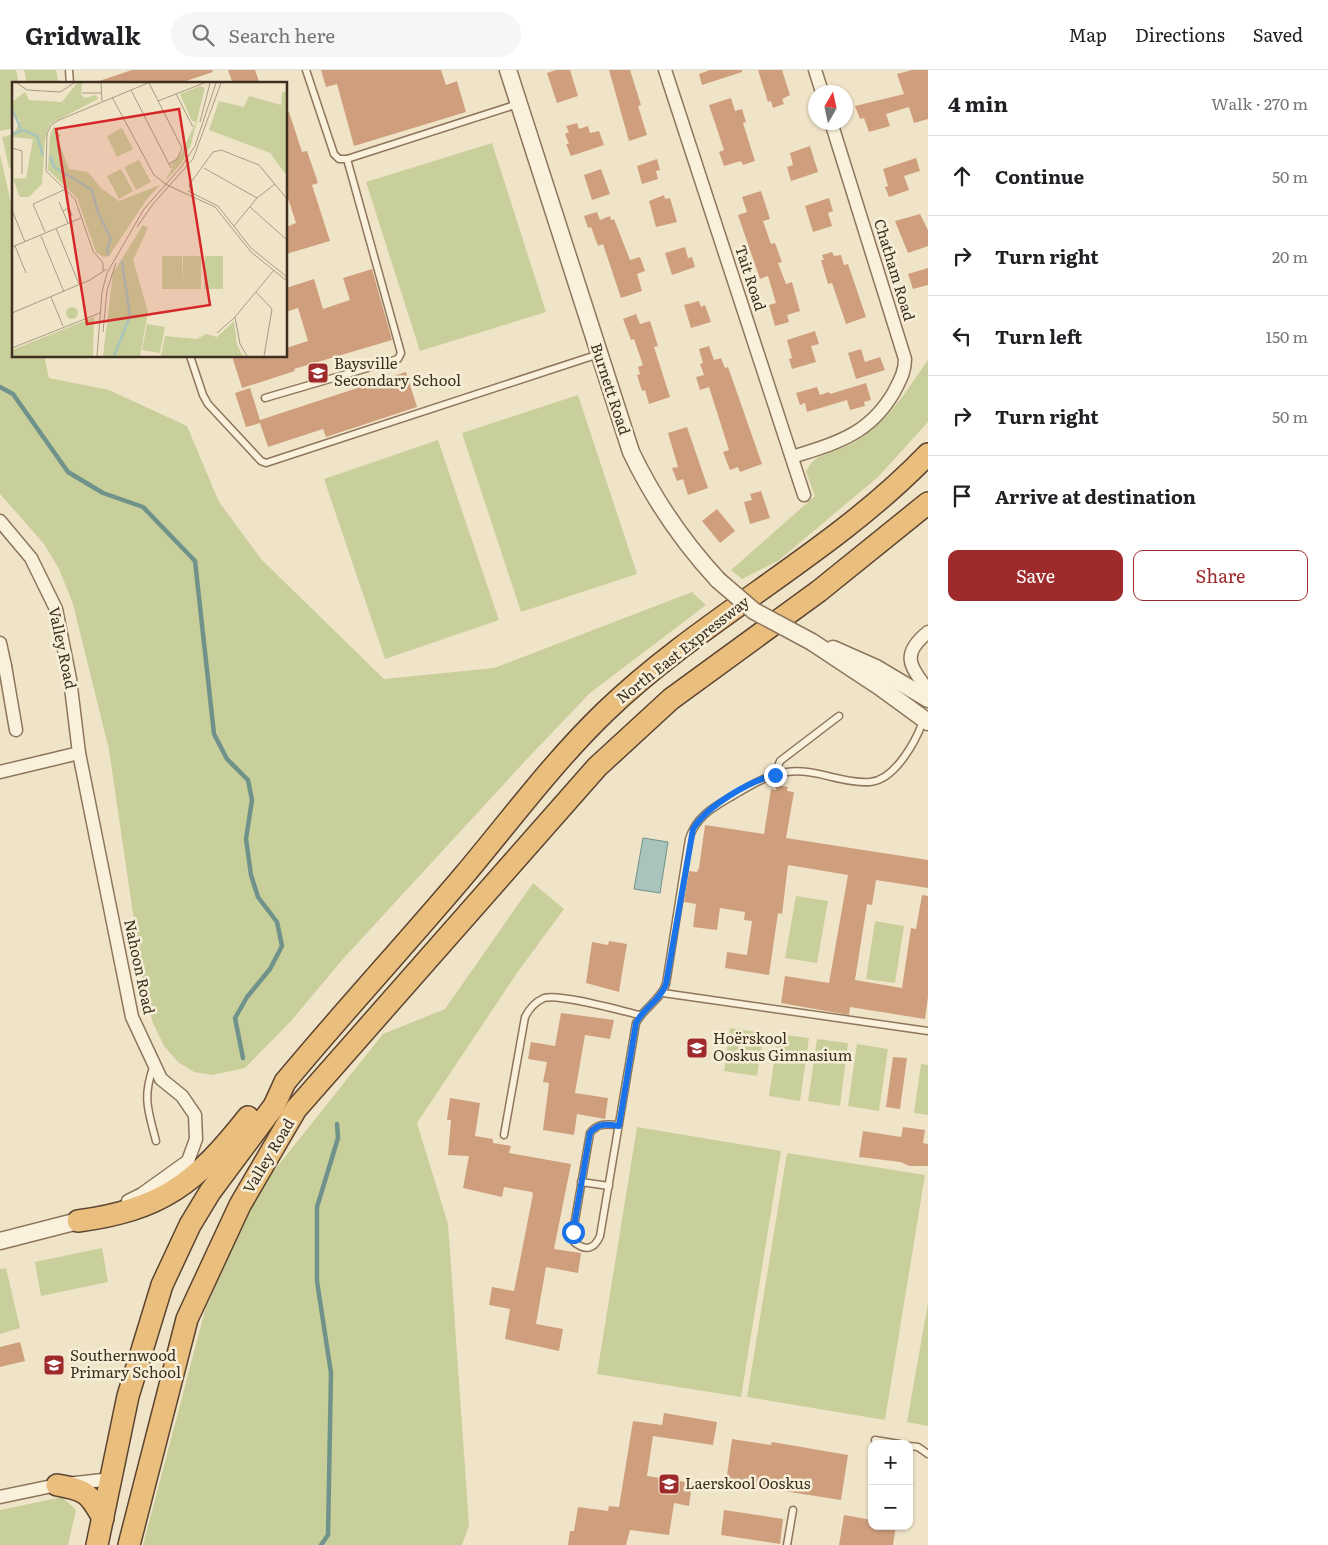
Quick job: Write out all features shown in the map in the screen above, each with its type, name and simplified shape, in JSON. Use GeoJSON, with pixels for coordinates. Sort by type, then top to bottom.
{"type":"FeatureCollection","features":[{"type":"Feature","properties":{"kind":"highway","name":"North East Expressway"},"geometry":{"type":"LineString","coordinates":[[465,874],[557,762],[606,711],[647,674],[692,639],[792,567],[872,506],[928,454]]}},
{"type":"Feature","properties":{"kind":"highway","name":"North East Expressway"},"geometry":{"type":"LineString","coordinates":[[535,837],[597,767],[671,699],[819,591],[928,503]]}},
{"type":"Feature","properties":{"kind":"highway","name":"Valley Road"},"geometry":{"type":"LineString","coordinates":[[129,1545],[187,1319],[240,1205],[296,1109],[535,837]]}},
{"type":"Feature","properties":{"kind":"highway","name":"Valley Road"},"geometry":{"type":"LineString","coordinates":[[97,1545],[128,1396],[165,1277],[190,1225],[210,1192],[274,1106],[285,1082],[465,874]]}},
{"type":"Feature","properties":{"kind":"highway"},"geometry":{"type":"LineString","coordinates":[[78,1221],[111,1217],[140,1209],[174,1192],[202,1170],[263,1099],[285,1082]]}},
{"type":"Feature","properties":{"kind":"highway"},"geometry":{"type":"LineString","coordinates":[[112,1479],[128,1473],[141,1460],[160,1395],[178,1354]]}},
{"type":"Feature","properties":{"kind":"highway"},"geometry":{"type":"LineString","coordinates":[[57,1485],[77,1488],[89,1495],[103,1518]]}},
{"type":"Feature","properties":{"kind":"street","name":"Burnett Road"},"geometry":{"type":"LineString","coordinates":[[508,70],[631,452],[645,483],[671,523],[718,580],[754,611],[812,642]]}},
{"type":"Feature","properties":{"kind":"street","name":"Tait Road"},"geometry":{"type":"LineString","coordinates":[[665,70],[804,495]]}},
{"type":"Feature","properties":{"kind":"street"},"geometry":{"type":"LineString","coordinates":[[815,70],[820,85]]}},
{"type":"Feature","properties":{"kind":"street","name":"Chatham Road"},"geometry":{"type":"LineString","coordinates":[[792,457],[837,443],[861,430],[890,398],[905,368],[905,359],[833,130]]}},
{"type":"Feature","properties":{"kind":"street","name":"Valley Road"},"geometry":{"type":"LineString","coordinates":[[2,525],[31,558],[56,609],[70,679],[79,753]]}},
{"type":"Feature","properties":{"kind":"street"},"geometry":{"type":"LineString","coordinates":[[928,632],[916,642],[911,650],[910,662],[928,690]]}},
{"type":"Feature","properties":{"kind":"street"},"geometry":{"type":"LineString","coordinates":[[812,642],[858,659],[928,699]]}},
{"type":"Feature","properties":{"kind":"street"},"geometry":{"type":"LineString","coordinates":[[812,642],[880,687],[926,721]]}},
{"type":"Feature","properties":{"kind":"street"},"geometry":{"type":"LineString","coordinates":[[0,643],[16,730]]}},
{"type":"Feature","properties":{"kind":"street"},"geometry":{"type":"LineString","coordinates":[[900,682],[922,707],[926,721]]}},
{"type":"Feature","properties":{"kind":"street"},"geometry":{"type":"LineString","coordinates":[[0,772],[79,753]]}},
{"type":"Feature","properties":{"kind":"street","name":"Nahoon Road"},"geometry":{"type":"LineString","coordinates":[[78,1221],[142,1194],[181,1167],[193,1153],[196,1139],[195,1115],[182,1096],[161,1078],[155,1063],[141,1039],[132,1016],[79,753]]}},
{"type":"Feature","properties":{"kind":"street"},"geometry":{"type":"LineString","coordinates":[[0,1241],[78,1221]]}},
{"type":"Feature","properties":{"kind":"street"},"geometry":{"type":"LineString","coordinates":[[0,1497],[57,1485],[112,1479]]}},
{"type":"Feature","properties":{"kind":"lane"},"geometry":{"type":"LineString","coordinates":[[306,70],[334,154],[339,159],[347,159],[519,103]]}},
{"type":"Feature","properties":{"kind":"lane"},"geometry":{"type":"LineString","coordinates":[[265,398],[398,359],[401,353],[347,159]]}},
{"type":"Feature","properties":{"kind":"lane"},"geometry":{"type":"LineString","coordinates":[[191,358],[203,395],[208,404],[261,461],[266,463],[599,354]]}},
{"type":"Feature","properties":{"kind":"lane"},"geometry":{"type":"LineString","coordinates":[[775,775],[780,761],[839,716]]}},
{"type":"Feature","properties":{"kind":"lane"},"geometry":{"type":"LineString","coordinates":[[619,1126],[602,1124],[595,1127],[590,1133],[573,1232],[574,1242],[580,1247],[590,1249],[596,1245],[619,1126],[636,1023],[640,1015],[663,993],[693,829],[699,819],[713,807],[753,784],[775,775],[809,771],[871,782],[891,771],[902,759],[926,721]]}},
{"type":"Feature","properties":{"kind":"lane"},"geometry":{"type":"LineString","coordinates":[[663,993],[928,1031]]}},
{"type":"Feature","properties":{"kind":"lane"},"geometry":{"type":"LineString","coordinates":[[504,1135],[525,1017],[531,1007],[545,998],[560,998],[640,1015]]}},
{"type":"Feature","properties":{"kind":"lane"},"geometry":{"type":"LineString","coordinates":[[155,1063],[148,1080],[146,1100],[156,1141]]}},
{"type":"Feature","properties":{"kind":"lane"},"geometry":{"type":"LineString","coordinates":[[581,1182],[608,1186]]}},
{"type":"Feature","properties":{"kind":"lane"},"geometry":{"type":"LineString","coordinates":[[913,1446],[918,1447],[928,1454]]}},
{"type":"Feature","properties":{"kind":"lane"},"geometry":{"type":"LineString","coordinates":[[787,1545],[793,1510]]}},
{"type":"Feature","properties":{"kind":"green space"},"geometry":{"type":"Polygon","coordinates":[[[0,70],[16,70],[19,82],[12,82],[12,128],[0,131],[0,70]]]}},
{"type":"Feature","properties":{"kind":"green space"},"geometry":{"type":"Polygon","coordinates":[[[24,70],[56,70],[59,82],[27,82],[24,70]]]}},
{"type":"Feature","properties":{"kind":"green space"},"geometry":{"type":"Polygon","coordinates":[[[12,134],[12,167],[9,168],[2,137],[12,134]]]}},
{"type":"Feature","properties":{"kind":"green space"},"geometry":{"type":"Polygon","coordinates":[[[492,143],[546,312],[420,351],[366,182],[492,143]]]}},
{"type":"Feature","properties":{"kind":"green space"},"geometry":{"type":"Polygon","coordinates":[[[0,154],[12,208],[12,358],[44,358],[49,378],[109,390],[187,426],[219,502],[262,560],[384,679],[494,668],[692,592],[706,605],[590,693],[343,959],[291,1021],[245,1068],[212,1075],[194,1072],[178,1062],[164,1046],[153,1023],[145,996],[109,750],[73,604],[59,569],[44,544],[0,494],[0,154]]]}},
{"type":"Feature","properties":{"kind":"green space"},"geometry":{"type":"Polygon","coordinates":[[[928,360],[928,422],[878,477],[778,561],[742,579],[731,570],[815,496],[806,472],[810,465],[820,456],[853,443],[876,426],[904,395],[928,360]]]}},
{"type":"Feature","properties":{"kind":"green space"},"geometry":{"type":"Polygon","coordinates":[[[578,395],[637,574],[521,612],[462,433],[578,395]]]}},
{"type":"Feature","properties":{"kind":"green space"},"geometry":{"type":"Polygon","coordinates":[[[438,440],[499,620],[385,659],[324,479],[438,440]]]}},
{"type":"Feature","properties":{"kind":"green space"},"geometry":{"type":"Polygon","coordinates":[[[533,883],[564,909],[517,973],[417,1123],[448,1224],[469,1525],[462,1545],[143,1545],[205,1310],[253,1197],[383,1034],[445,1009],[533,883]]]}},
{"type":"Feature","properties":{"kind":"green space"},"geometry":{"type":"Polygon","coordinates":[[[796,896],[828,901],[817,963],[785,958],[796,896]]]}},
{"type":"Feature","properties":{"kind":"green space"},"geometry":{"type":"Polygon","coordinates":[[[875,921],[904,926],[895,983],[866,979],[875,921]]]}},
{"type":"Feature","properties":{"kind":"green space"},"geometry":{"type":"Polygon","coordinates":[[[730,1028],[764,1033],[757,1076],[724,1071],[730,1028]]]}},
{"type":"Feature","properties":{"kind":"green space"},"geometry":{"type":"Polygon","coordinates":[[[778,1034],[809,1038],[800,1101],[769,1096],[778,1034]]]}},
{"type":"Feature","properties":{"kind":"green space"},"geometry":{"type":"Polygon","coordinates":[[[817,1039],[848,1043],[840,1106],[808,1101],[817,1039]]]}},
{"type":"Feature","properties":{"kind":"green space"},"geometry":{"type":"Polygon","coordinates":[[[857,1044],[888,1049],[879,1111],[848,1106],[857,1044]]]}},
{"type":"Feature","properties":{"kind":"green space"},"geometry":{"type":"Polygon","coordinates":[[[921,1064],[928,1065],[928,1115],[914,1113],[921,1064]]]}},
{"type":"Feature","properties":{"kind":"green space"},"geometry":{"type":"Polygon","coordinates":[[[637,1127],[781,1151],[741,1397],[597,1374],[637,1127]]]}},
{"type":"Feature","properties":{"kind":"green space"},"geometry":{"type":"Polygon","coordinates":[[[787,1153],[925,1175],[885,1420],[747,1397],[787,1153]]]}},
{"type":"Feature","properties":{"kind":"green space"},"geometry":{"type":"Polygon","coordinates":[[[102,1248],[108,1282],[41,1296],[35,1262],[102,1248]]]}},
{"type":"Feature","properties":{"kind":"green space"},"geometry":{"type":"Polygon","coordinates":[[[6,1268],[20,1328],[0,1334],[0,1269],[6,1268]]]}},
{"type":"Feature","properties":{"kind":"green space"},"geometry":{"type":"Polygon","coordinates":[[[928,1303],[928,1426],[907,1422],[928,1303]]]}},
{"type":"Feature","properties":{"kind":"green space"},"geometry":{"type":"Polygon","coordinates":[[[62,1497],[76,1510],[68,1545],[0,1545],[0,1510],[62,1497]]]}},
{"type":"Feature","properties":{"kind":"water"},"geometry":{"type":"Polygon","coordinates":[[[643,838],[668,842],[660,893],[634,889],[643,838]]]}},
{"type":"Feature","properties":{"kind":"building"},"geometry":{"type":"Polygon","coordinates":[[[132,70],[212,70],[213,72],[183,82],[96,82],[132,70]]]}},
{"type":"Feature","properties":{"kind":"building"},"geometry":{"type":"Polygon","coordinates":[[[228,70],[255,70],[259,82],[232,82],[228,70]]]}},
{"type":"Feature","properties":{"kind":"building"},"geometry":{"type":"Polygon","coordinates":[[[321,70],[441,70],[446,85],[457,81],[466,112],[354,146],[337,84],[326,87],[321,70]]]}},
{"type":"Feature","properties":{"kind":"building"},"geometry":{"type":"Polygon","coordinates":[[[556,70],[570,70],[578,96],[557,103],[547,73],[556,70]]]}},
{"type":"Feature","properties":{"kind":"building"},"geometry":{"type":"Polygon","coordinates":[[[609,70],[630,70],[641,105],[638,106],[647,135],[629,141],[609,70]]]}},
{"type":"Feature","properties":{"kind":"building"},"geometry":{"type":"Polygon","coordinates":[[[710,70],[742,70],[742,72],[702,85],[699,74],[710,70]]]}},
{"type":"Feature","properties":{"kind":"building"},"geometry":{"type":"Polygon","coordinates":[[[758,70],[782,70],[790,95],[782,99],[784,104],[773,108],[771,101],[768,102],[758,70]]]}},
{"type":"Feature","properties":{"kind":"building"},"geometry":{"type":"Polygon","coordinates":[[[912,70],[928,70],[928,119],[914,123],[909,107],[886,114],[890,126],[869,132],[864,118],[860,119],[855,106],[904,94],[897,74],[912,70]]]}},
{"type":"Feature","properties":{"kind":"building"},"geometry":{"type":"Polygon","coordinates":[[[731,98],[735,111],[742,109],[746,122],[743,123],[755,161],[743,165],[741,161],[724,166],[719,152],[724,150],[709,105],[731,98]]]}},
{"type":"Feature","properties":{"kind":"building"},"geometry":{"type":"Polygon","coordinates":[[[288,112],[302,152],[307,151],[318,183],[312,185],[330,241],[288,253],[288,226],[296,223],[288,198],[288,112]]]}},
{"type":"Feature","properties":{"kind":"building"},"geometry":{"type":"Polygon","coordinates":[[[577,123],[579,129],[588,126],[590,133],[599,131],[604,145],[571,156],[566,144],[569,144],[565,134],[569,132],[566,126],[577,123]]]}},
{"type":"Feature","properties":{"kind":"building"},"geometry":{"type":"Polygon","coordinates":[[[810,146],[818,172],[791,181],[787,167],[793,165],[790,153],[810,146]]]}},
{"type":"Feature","properties":{"kind":"building"},"geometry":{"type":"Polygon","coordinates":[[[916,158],[920,171],[904,176],[909,190],[889,197],[885,187],[888,186],[883,169],[916,158]]]}},
{"type":"Feature","properties":{"kind":"building"},"geometry":{"type":"Polygon","coordinates":[[[657,159],[660,170],[656,171],[658,179],[642,184],[637,166],[657,159]]]}},
{"type":"Feature","properties":{"kind":"building"},"geometry":{"type":"Polygon","coordinates":[[[601,169],[610,194],[592,200],[584,175],[601,169]]]}},
{"type":"Feature","properties":{"kind":"building"},"geometry":{"type":"Polygon","coordinates":[[[761,191],[770,219],[763,221],[771,244],[775,243],[782,262],[778,263],[786,284],[792,282],[800,311],[787,315],[789,322],[775,326],[769,305],[776,303],[768,276],[760,279],[738,215],[747,212],[742,197],[761,191]]]}},
{"type":"Feature","properties":{"kind":"building"},"geometry":{"type":"Polygon","coordinates":[[[664,195],[665,199],[670,198],[677,222],[656,227],[649,201],[664,195]]]}},
{"type":"Feature","properties":{"kind":"building"},"geometry":{"type":"Polygon","coordinates":[[[829,198],[833,211],[828,213],[832,226],[813,232],[805,206],[829,198]]]}},
{"type":"Feature","properties":{"kind":"building"},"geometry":{"type":"Polygon","coordinates":[[[597,212],[600,220],[610,216],[611,220],[614,219],[630,260],[640,257],[645,271],[637,274],[642,291],[621,298],[603,244],[598,246],[591,227],[588,228],[584,216],[597,212]]]}},
{"type":"Feature","properties":{"kind":"building"},"geometry":{"type":"Polygon","coordinates":[[[920,214],[928,230],[928,246],[908,253],[895,221],[920,214]]]}},
{"type":"Feature","properties":{"kind":"building"},"geometry":{"type":"Polygon","coordinates":[[[685,247],[688,258],[692,257],[695,267],[672,275],[665,253],[685,247]]]}},
{"type":"Feature","properties":{"kind":"building"},"geometry":{"type":"Polygon","coordinates":[[[832,252],[834,256],[841,255],[844,265],[848,264],[866,317],[846,324],[832,283],[828,284],[821,260],[824,260],[822,255],[832,252]]]}},
{"type":"Feature","properties":{"kind":"building"},"geometry":{"type":"Polygon","coordinates":[[[928,268],[928,285],[913,289],[908,274],[928,268]]]}},
{"type":"Feature","properties":{"kind":"building"},"geometry":{"type":"Polygon","coordinates":[[[372,269],[392,340],[294,369],[295,371],[242,388],[233,358],[288,358],[288,347],[308,341],[298,308],[288,311],[288,287],[314,279],[323,309],[350,300],[343,278],[372,269]]]}},
{"type":"Feature","properties":{"kind":"building"},"geometry":{"type":"Polygon","coordinates":[[[699,301],[701,307],[705,305],[711,322],[691,328],[684,305],[699,301]]]}},
{"type":"Feature","properties":{"kind":"building"},"geometry":{"type":"Polygon","coordinates":[[[636,314],[640,324],[650,321],[658,346],[654,347],[670,397],[649,404],[645,390],[642,391],[637,375],[640,374],[638,367],[643,365],[634,339],[631,340],[623,319],[636,314]]]}},
{"type":"Feature","properties":{"kind":"building"},"geometry":{"type":"Polygon","coordinates":[[[815,331],[819,344],[811,346],[816,362],[792,369],[789,359],[792,358],[787,340],[815,331]]]}},
{"type":"Feature","properties":{"kind":"building"},"geometry":{"type":"Polygon","coordinates":[[[709,346],[714,360],[721,358],[725,368],[728,367],[762,464],[740,472],[738,467],[730,470],[723,452],[729,450],[709,387],[700,390],[696,377],[704,375],[700,364],[703,363],[699,349],[709,346]]]}},
{"type":"Feature","properties":{"kind":"building"},"geometry":{"type":"Polygon","coordinates":[[[861,349],[865,362],[880,357],[885,370],[856,379],[848,353],[861,349]]]}},
{"type":"Feature","properties":{"kind":"building"},"geometry":{"type":"Polygon","coordinates":[[[406,372],[417,407],[326,437],[323,429],[268,447],[260,423],[246,427],[235,393],[250,388],[260,420],[406,372]]]}},
{"type":"Feature","properties":{"kind":"building"},"geometry":{"type":"Polygon","coordinates":[[[866,383],[871,400],[864,402],[865,406],[850,410],[847,400],[807,412],[805,403],[800,405],[796,393],[817,387],[820,395],[829,392],[830,394],[866,383]]]}},
{"type":"Feature","properties":{"kind":"building"},"geometry":{"type":"Polygon","coordinates":[[[687,427],[708,488],[688,495],[683,479],[677,481],[672,468],[678,467],[668,433],[687,427]]]}},
{"type":"Feature","properties":{"kind":"building"},"geometry":{"type":"Polygon","coordinates":[[[761,491],[770,518],[750,524],[744,502],[752,500],[750,494],[761,491]]]}},
{"type":"Feature","properties":{"kind":"building"},"geometry":{"type":"Polygon","coordinates":[[[717,509],[735,531],[720,543],[702,521],[717,509]]]}},
{"type":"Feature","properties":{"kind":"building"},"geometry":{"type":"Polygon","coordinates":[[[776,785],[788,787],[787,791],[794,792],[786,838],[928,860],[928,888],[876,880],[872,905],[867,904],[855,980],[902,988],[911,928],[916,929],[922,895],[928,896],[928,997],[925,1019],[850,1007],[849,1015],[781,1003],[785,976],[829,983],[848,875],[788,865],[782,914],[778,913],[769,975],[725,968],[727,952],[747,955],[752,921],[744,920],[745,912],[720,908],[717,930],[693,927],[696,904],[684,902],[689,871],[697,872],[699,868],[705,825],[764,834],[771,789],[776,790],[776,785]]]}},
{"type":"Feature","properties":{"kind":"building"},"geometry":{"type":"Polygon","coordinates":[[[609,941],[627,944],[619,992],[586,983],[592,942],[608,945],[609,941]]]}},
{"type":"Feature","properties":{"kind":"building"},"geometry":{"type":"Polygon","coordinates":[[[561,1013],[614,1020],[610,1039],[585,1035],[575,1093],[608,1098],[605,1119],[577,1114],[574,1135],[543,1130],[549,1083],[543,1082],[547,1062],[528,1059],[531,1042],[555,1046],[561,1013]]]}},
{"type":"Feature","properties":{"kind":"building"},"geometry":{"type":"Polygon","coordinates":[[[893,1057],[907,1058],[900,1109],[886,1107],[893,1057]]]}},
{"type":"Feature","properties":{"kind":"building"},"geometry":{"type":"Polygon","coordinates":[[[450,1098],[480,1103],[475,1136],[493,1139],[493,1143],[511,1146],[509,1153],[571,1164],[554,1249],[581,1253],[578,1273],[546,1267],[536,1324],[563,1329],[559,1351],[505,1339],[510,1309],[489,1305],[492,1287],[514,1291],[533,1194],[532,1192],[504,1187],[502,1197],[463,1188],[469,1156],[448,1155],[451,1120],[447,1120],[450,1098]]]}},
{"type":"Feature","properties":{"kind":"building"},"geometry":{"type":"Polygon","coordinates":[[[903,1127],[925,1130],[923,1143],[928,1144],[928,1166],[909,1166],[901,1162],[859,1157],[863,1131],[901,1137],[903,1127]]]}},
{"type":"Feature","properties":{"kind":"building"},"geometry":{"type":"Polygon","coordinates":[[[20,1342],[25,1361],[0,1367],[0,1347],[20,1342]]]}},
{"type":"Feature","properties":{"kind":"building"},"geometry":{"type":"Polygon","coordinates":[[[664,1413],[717,1422],[713,1445],[653,1436],[647,1476],[692,1483],[689,1506],[674,1503],[669,1535],[630,1530],[626,1545],[568,1545],[570,1531],[574,1531],[578,1507],[608,1511],[609,1506],[619,1507],[633,1421],[662,1425],[664,1413]]]}},
{"type":"Feature","properties":{"kind":"building"},"geometry":{"type":"Polygon","coordinates":[[[732,1439],[771,1445],[772,1442],[848,1455],[841,1500],[726,1482],[732,1439]]]}},
{"type":"Feature","properties":{"kind":"building"},"geometry":{"type":"Polygon","coordinates":[[[724,1510],[783,1519],[780,1544],[721,1535],[724,1510]]]}},
{"type":"Feature","properties":{"kind":"building"},"geometry":{"type":"Polygon","coordinates":[[[844,1515],[868,1519],[868,1530],[895,1530],[893,1545],[839,1545],[844,1515]]]}},
{"type":"Feature","properties":{"kind":"waterway"},"geometry":{"type":"LineString","coordinates":[[0,387],[13,394],[68,472],[103,493],[143,507],[195,561],[214,734],[227,759],[248,780],[252,800],[246,839],[251,875],[258,897],[277,922],[282,946],[270,969],[247,997],[235,1018],[243,1058]]}},
{"type":"Feature","properties":{"kind":"waterway"},"geometry":{"type":"LineString","coordinates":[[321,1545],[328,1535],[331,1373],[317,1281],[317,1207],[338,1138],[337,1124]]}},
{"type":"Feature","properties":{"kind":"place","name":"Baysville Secondary School"},"geometry":{"type":"Point","coordinates":[318,373]}},
{"type":"Feature","properties":{"kind":"place","name":"Hoërskool Ooskus Gimnasium"},"geometry":{"type":"Point","coordinates":[697,1048]}},
{"type":"Feature","properties":{"kind":"place","name":"Southernwood Primary School"},"geometry":{"type":"Point","coordinates":[54,1365]}},
{"type":"Feature","properties":{"kind":"place","name":"Laerskool Ooskus"},"geometry":{"type":"Point","coordinates":[669,1484]}},
{"type":"Feature","properties":{"kind":"route"},"geometry":{"type":"LineString","coordinates":[[573,1232],[590,1133],[595,1127],[602,1124],[619,1126],[636,1023],[644,1009],[663,993],[666,984],[689,839],[693,829],[699,819],[713,807],[753,784],[775,775]]}}]}
